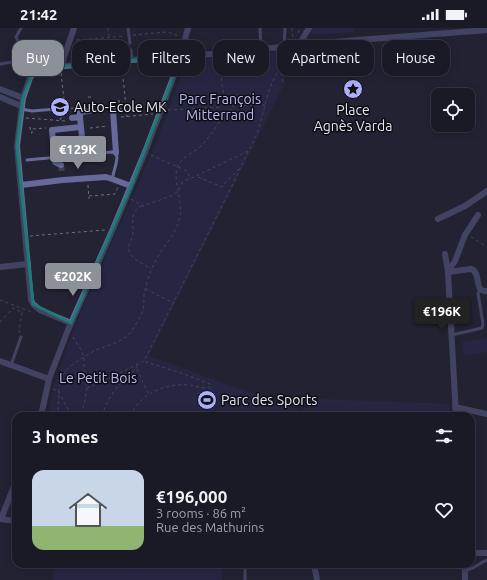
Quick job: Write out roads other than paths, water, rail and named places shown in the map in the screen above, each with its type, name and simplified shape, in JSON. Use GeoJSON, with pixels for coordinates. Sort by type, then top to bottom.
{"type":"FeatureCollection","features":[{"type":"Feature","properties":{"kind":"street"},"geometry":{"type":"LineString","coordinates":[[64,57],[74,28]]}},
{"type":"Feature","properties":{"kind":"street"},"geometry":{"type":"LineString","coordinates":[[185,40],[188,28]]}},
{"type":"Feature","properties":{"kind":"street"},"geometry":{"type":"LineString","coordinates":[[299,40],[309,28]]}},
{"type":"Feature","properties":{"kind":"street"},"geometry":{"type":"LineString","coordinates":[[340,40],[487,30]]}},
{"type":"Feature","properties":{"kind":"street"},"geometry":{"type":"LineString","coordinates":[[64,66],[138,60]]}},
{"type":"Feature","properties":{"kind":"street"},"geometry":{"type":"LineString","coordinates":[[42,412],[49,379],[68,330],[132,186],[174,76]]}},
{"type":"Feature","properties":{"kind":"street"},"geometry":{"type":"LineString","coordinates":[[30,78],[21,108],[17,146],[32,300],[33,304],[40,310],[71,323]]}},
{"type":"Feature","properties":{"kind":"street"},"geometry":{"type":"LineString","coordinates":[[0,89],[23,98]]}},
{"type":"Feature","properties":{"kind":"street"},"geometry":{"type":"LineString","coordinates":[[0,97],[21,108]]}},
{"type":"Feature","properties":{"kind":"street"},"geometry":{"type":"LineString","coordinates":[[113,110],[116,154]]}},
{"type":"Feature","properties":{"kind":"street"},"geometry":{"type":"LineString","coordinates":[[72,118],[92,111]]}},
{"type":"Feature","properties":{"kind":"street"},"geometry":{"type":"LineString","coordinates":[[80,115],[84,148]]}},
{"type":"Feature","properties":{"kind":"street"},"geometry":{"type":"LineString","coordinates":[[61,165],[55,162],[52,130],[81,127]]}},
{"type":"Feature","properties":{"kind":"street"},"geometry":{"type":"LineString","coordinates":[[62,172],[63,180]]}},
{"type":"Feature","properties":{"kind":"street"},"geometry":{"type":"LineString","coordinates":[[21,185],[106,177],[132,186]]}},
{"type":"Feature","properties":{"kind":"street"},"geometry":{"type":"LineString","coordinates":[[438,219],[464,206],[487,190]]}},
{"type":"Feature","properties":{"kind":"street"},"geometry":{"type":"LineString","coordinates":[[448,272],[455,261],[465,235],[478,215]]}},
{"type":"Feature","properties":{"kind":"street"},"geometry":{"type":"LineString","coordinates":[[445,254],[448,272],[456,412]]}},
{"type":"Feature","properties":{"kind":"street"},"geometry":{"type":"LineString","coordinates":[[0,267],[28,264]]}},
{"type":"Feature","properties":{"kind":"street"},"geometry":{"type":"LineString","coordinates":[[448,272],[471,269],[474,270],[476,272],[479,286],[484,290]]}},
{"type":"Feature","properties":{"kind":"street"},"geometry":{"type":"LineString","coordinates":[[0,361],[49,379]]}},
{"type":"Feature","properties":{"kind":"street"},"geometry":{"type":"LineString","coordinates":[[455,408],[487,414]]}},
{"type":"Feature","properties":{"kind":"street"},"geometry":{"type":"LineString","coordinates":[[12,490],[0,519],[12,520]]}},
{"type":"Feature","properties":{"kind":"street"},"geometry":{"type":"LineString","coordinates":[[475,553],[487,553]]}},
{"type":"Feature","properties":{"kind":"street"},"geometry":{"type":"LineString","coordinates":[[315,568],[317,580]]}},
{"type":"Feature","properties":{"kind":"street"},"geometry":{"type":"LineString","coordinates":[[465,568],[465,580]]}},
{"type":"Feature","properties":{"kind":"lane"},"geometry":{"type":"LineString","coordinates":[[17,40],[16,37],[21,28]]}},
{"type":"Feature","properties":{"kind":"lane"},"geometry":{"type":"LineString","coordinates":[[128,28],[130,40]]}},
{"type":"Feature","properties":{"kind":"lane"},"geometry":{"type":"LineString","coordinates":[[260,28],[261,40]]}},
{"type":"Feature","properties":{"kind":"lane"},"geometry":{"type":"LineString","coordinates":[[285,28],[286,40]]}},
{"type":"Feature","properties":{"kind":"lane"},"geometry":{"type":"LineString","coordinates":[[131,50],[132,60]]}},
{"type":"Feature","properties":{"kind":"lane"},"geometry":{"type":"LineString","coordinates":[[0,64],[12,62]]}},
{"type":"Feature","properties":{"kind":"lane"},"geometry":{"type":"LineString","coordinates":[[21,108],[32,110],[56,109]]}},
{"type":"Feature","properties":{"kind":"lane"},"geometry":{"type":"LineString","coordinates":[[27,160],[112,152],[116,154],[117,158],[112,179]]}},
{"type":"Feature","properties":{"kind":"lane"},"geometry":{"type":"LineString","coordinates":[[451,335],[482,328],[483,324],[478,293],[484,290]]}},
{"type":"Feature","properties":{"kind":"lane"},"geometry":{"type":"LineString","coordinates":[[11,365],[21,337]]}},
{"type":"Feature","properties":{"kind":"lane"},"geometry":{"type":"LineString","coordinates":[[475,567],[487,560]]}},
{"type":"Feature","properties":{"kind":"lane"},"geometry":{"type":"LineString","coordinates":[[245,568],[245,580]]}},
{"type":"Feature","properties":{"kind":"tunnel"},"geometry":{"type":"LineString","coordinates":[[61,165],[62,172]]}},
{"type":"Feature","properties":{"kind":"place","name":"Place Agnès Varda"},"geometry":{"type":"Point","coordinates":[353,89]}},
{"type":"Feature","properties":{"kind":"place","name":"Auto-Ecole MK"},"geometry":{"type":"Point","coordinates":[60,107]}},
{"type":"Feature","properties":{"kind":"place","name":"Parc des Sports"},"geometry":{"type":"Point","coordinates":[207,400]}},
{"type":"Feature","properties":{"kind":"park label","name":"Parc François Mitterrand"},"geometry":{"type":"Point","coordinates":[220,108]}},
{"type":"Feature","properties":{"kind":"park label","name":"Le Petit Bois"},"geometry":{"type":"Point","coordinates":[98,378]}}]}
